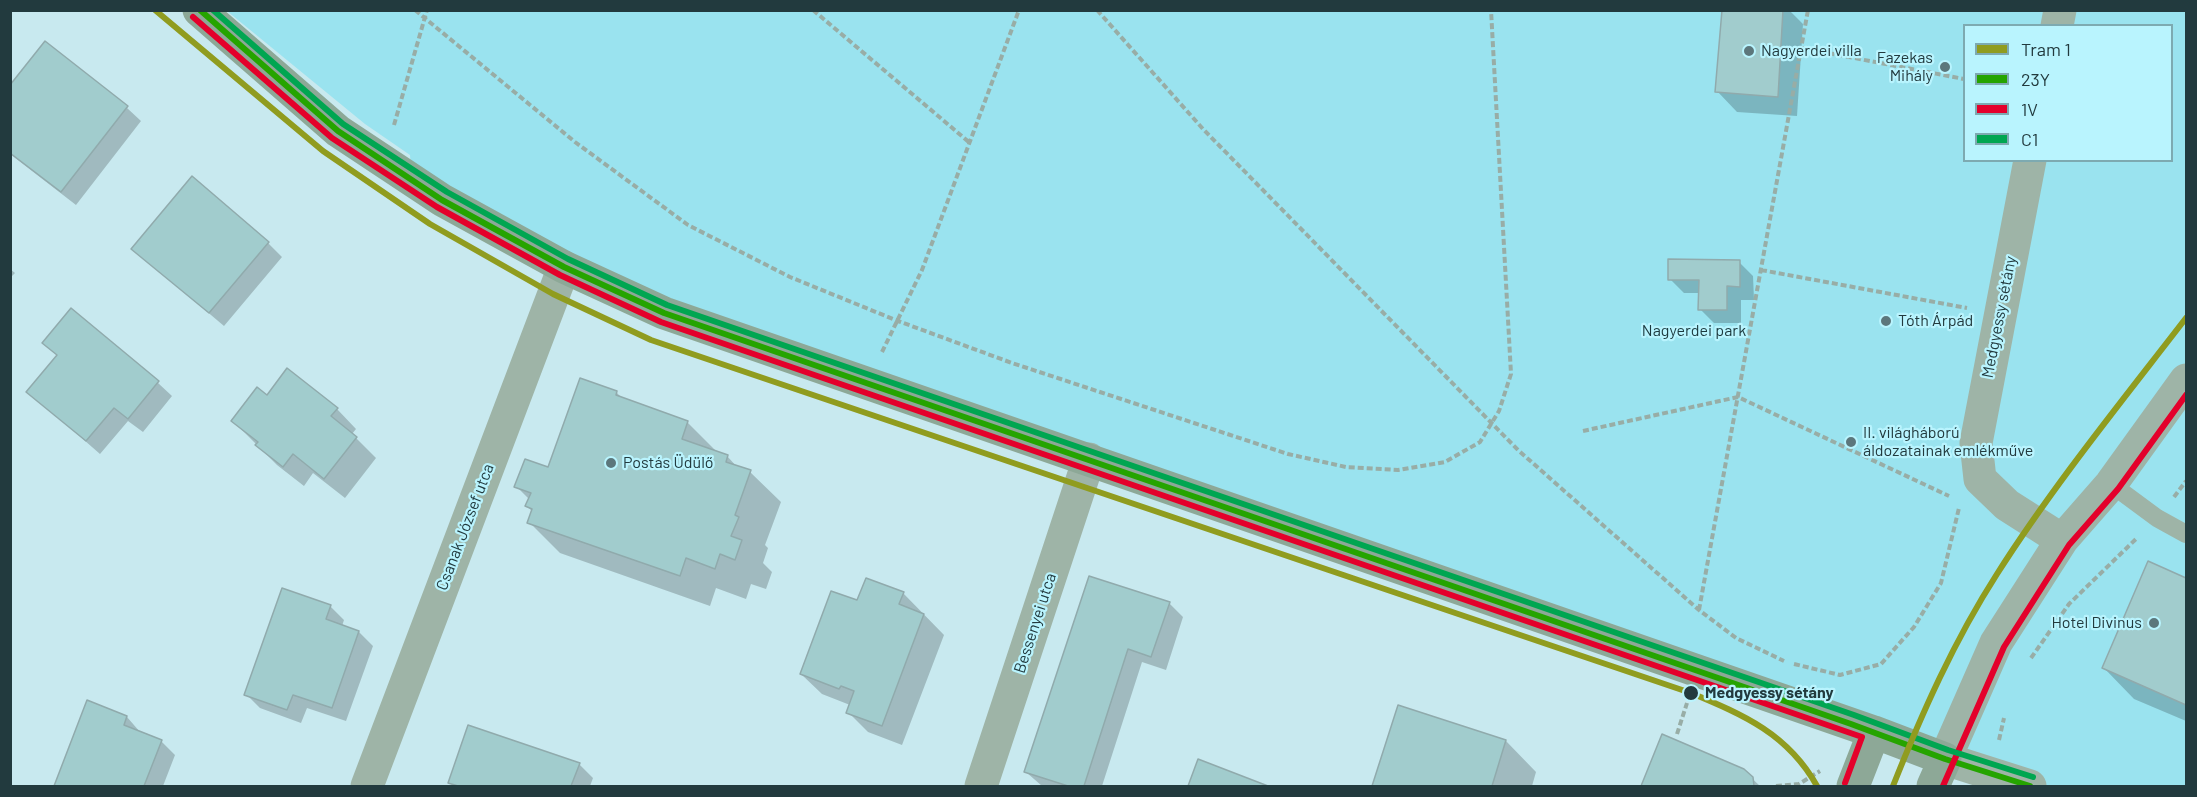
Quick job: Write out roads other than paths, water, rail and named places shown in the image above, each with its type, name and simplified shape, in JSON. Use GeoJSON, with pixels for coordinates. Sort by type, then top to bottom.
{"type":"FeatureCollection","features":[{"type":"Feature","properties":{"kind":"street"},"geometry":{"type":"LineString","coordinates":[[199,10],[338,131],[442,200],[564,267],[664,313],[1874,732],[1939,773],[2030,786]]}},
{"type":"Feature","properties":{"kind":"street","name":"Medgyessy sétány"},"geometry":{"type":"LineString","coordinates":[[2030,162],[1976,443],[1980,479],[2007,505],[2062,540]]}},
{"type":"Feature","properties":{"kind":"street","name":"Csanak József utca"},"geometry":{"type":"LineString","coordinates":[[367,786],[564,267]]}},
{"type":"Feature","properties":{"kind":"street"},"geometry":{"type":"LineString","coordinates":[[1939,773],[1996,643],[2062,540],[2111,484],[2187,380]]}},
{"type":"Feature","properties":{"kind":"street","name":"Bessenyei utca"},"geometry":{"type":"LineString","coordinates":[[981,786],[1089,459]]}},
{"type":"Feature","properties":{"kind":"street"},"geometry":{"type":"LineString","coordinates":[[1852,786],[1874,732]]}},
{"type":"Feature","properties":{"kind":"lane"},"geometry":{"type":"LineString","coordinates":[[2111,484],[2157,518],[2187,534]]}},
{"type":"Feature","properties":{"kind":"tram line","name":"1"},"geometry":{"type":"LineString","coordinates":[[155,10],[323,151],[430,224],[553,294],[651,340],[1691,693],[1747,718],[1763,728],[1793,753],[1817,786]]}},
{"type":"Feature","properties":{"kind":"tram line","name":"1"},"geometry":{"type":"LineString","coordinates":[[1893,786],[1940,678],[1981,599],[2065,476],[2186,318]]}},
{"type":"Feature","properties":{"kind":"place","name":"Nagyerdei villa"},"geometry":{"type":"Point","coordinates":[1749,51]}},
{"type":"Feature","properties":{"kind":"place","name":"Fazekas Mihály"},"geometry":{"type":"Point","coordinates":[1945,67]}},
{"type":"Feature","properties":{"kind":"place","name":"Tóth Árpád"},"geometry":{"type":"Point","coordinates":[1886,321]}},
{"type":"Feature","properties":{"kind":"place","name":"II. világháború áldozatainak emlékműve"},"geometry":{"type":"Point","coordinates":[1851,442]}},
{"type":"Feature","properties":{"kind":"place","name":"Postás Üdülő"},"geometry":{"type":"Point","coordinates":[611,463]}},
{"type":"Feature","properties":{"kind":"place","name":"Hotel Divinus"},"geometry":{"type":"Point","coordinates":[2154,623]}},
{"type":"Feature","properties":{"kind":"place","name":"Medgyessy sétány"},"geometry":{"type":"Point","coordinates":[1691,693]}},
{"type":"Feature","properties":{"kind":"park label","name":"Nagyerdei park"},"geometry":{"type":"Point","coordinates":[1694,331]}}]}
